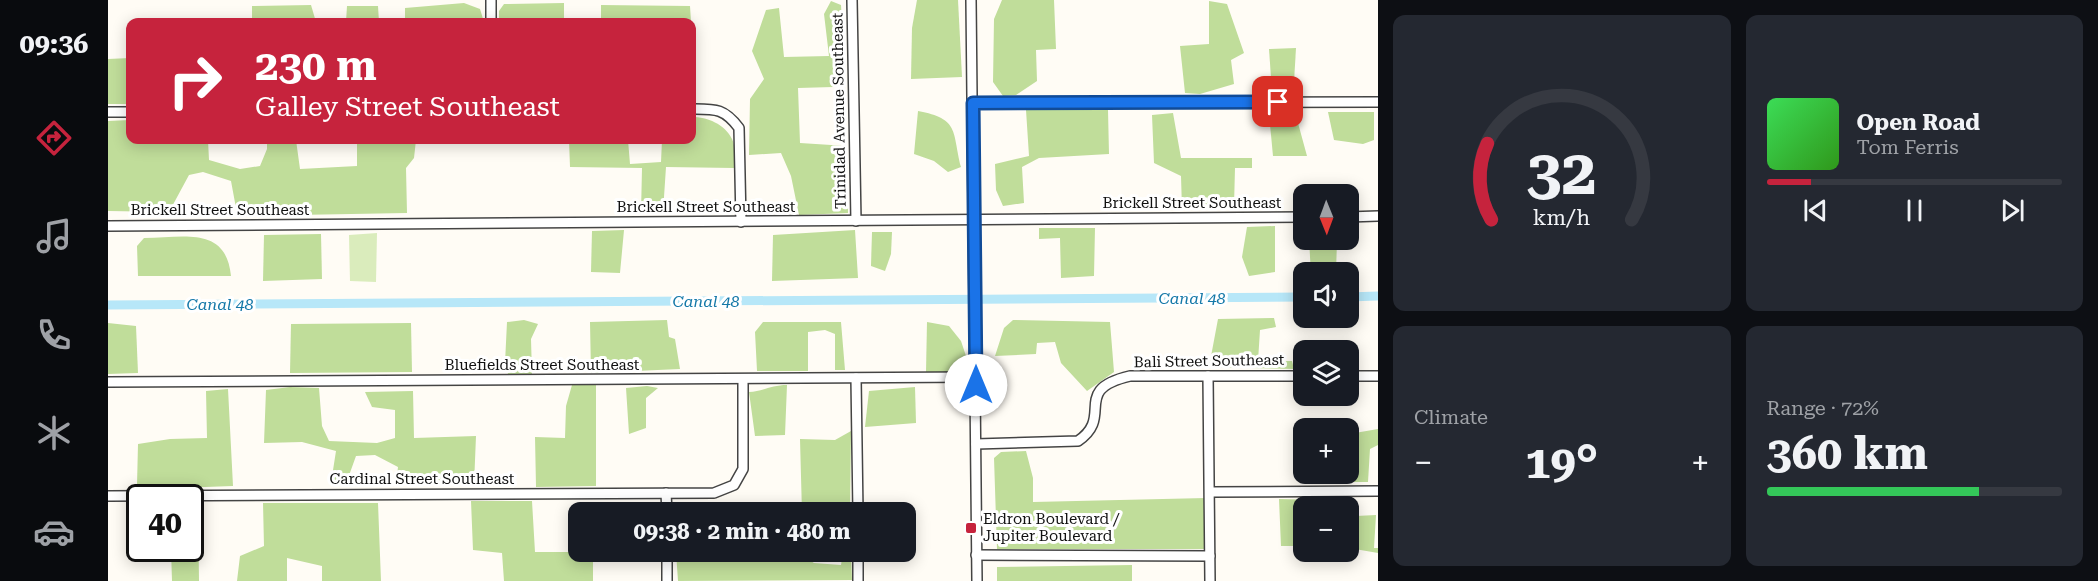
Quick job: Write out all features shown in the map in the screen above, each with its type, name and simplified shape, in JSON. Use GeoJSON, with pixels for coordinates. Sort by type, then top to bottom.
{"type":"FeatureCollection","features":[{"type":"Feature","properties":{"kind":"street"},"geometry":{"type":"LineString","coordinates":[[491,0],[491,18]]}},
{"type":"Feature","properties":{"kind":"street","name":"Trinidad Avenue Southeast"},"geometry":{"type":"LineString","coordinates":[[852,0],[856,221]]}},
{"type":"Feature","properties":{"kind":"street"},"geometry":{"type":"LineString","coordinates":[[971,0],[976,319],[976,581]]}},
{"type":"Feature","properties":{"kind":"street"},"geometry":{"type":"LineString","coordinates":[[973,103],[1378,102]]}},
{"type":"Feature","properties":{"kind":"street"},"geometry":{"type":"LineString","coordinates":[[696,109],[711,109],[730,116],[739,128],[741,222]]}},
{"type":"Feature","properties":{"kind":"street"},"geometry":{"type":"LineString","coordinates":[[108,112],[126,112]]}},
{"type":"Feature","properties":{"kind":"street"},"geometry":{"type":"LineString","coordinates":[[1359,217],[1378,216]]}},
{"type":"Feature","properties":{"kind":"street","name":"Brickell Street Southeast"},"geometry":{"type":"LineString","coordinates":[[108,226],[1293,217]]}},
{"type":"Feature","properties":{"kind":"street","name":"Bali Street Southeast"},"geometry":{"type":"LineString","coordinates":[[976,444],[1078,441],[1089,434],[1095,420],[1095,401],[1100,389],[1111,381],[1130,376],[1293,376]]}},
{"type":"Feature","properties":{"kind":"street"},"geometry":{"type":"LineString","coordinates":[[1208,376],[1210,581]]}},
{"type":"Feature","properties":{"kind":"street"},"geometry":{"type":"LineString","coordinates":[[1359,376],[1378,376]]}},
{"type":"Feature","properties":{"kind":"street","name":"Bluefields Street Southeast"},"geometry":{"type":"LineString","coordinates":[[108,382],[976,377]]}},
{"type":"Feature","properties":{"kind":"street"},"geometry":{"type":"LineString","coordinates":[[856,378],[858,502]]}},
{"type":"Feature","properties":{"kind":"street","name":"Cardinal Street Southeast"},"geometry":{"type":"LineString","coordinates":[[108,496],[714,493],[734,485],[743,469],[743,379]]}},
{"type":"Feature","properties":{"kind":"street"},"geometry":{"type":"LineString","coordinates":[[1210,492],[1378,491]]}},
{"type":"Feature","properties":{"kind":"street"},"geometry":{"type":"LineString","coordinates":[[666,493],[666,502]]}},
{"type":"Feature","properties":{"kind":"street"},"geometry":{"type":"LineString","coordinates":[[976,555],[1210,556]]}},
{"type":"Feature","properties":{"kind":"street"},"geometry":{"type":"LineString","coordinates":[[667,562],[667,581]]}},
{"type":"Feature","properties":{"kind":"street"},"geometry":{"type":"LineString","coordinates":[[858,562],[858,581]]}},
{"type":"Feature","properties":{"kind":"green space"},"geometry":{"type":"Polygon","coordinates":[[[917,0],[958,0],[962,77],[911,79],[912,28],[917,0]]]}},
{"type":"Feature","properties":{"kind":"green space"},"geometry":{"type":"Polygon","coordinates":[[[1002,0],[1054,0],[1056,49],[1036,50],[1037,81],[1016,95],[1003,96],[993,82],[994,19],[1002,0]]]}},
{"type":"Feature","properties":{"kind":"green space"},"geometry":{"type":"Polygon","coordinates":[[[831,1],[841,5],[845,74],[833,87],[798,88],[800,143],[847,146],[848,213],[799,215],[791,176],[781,153],[749,155],[750,99],[764,79],[752,51],[766,10],[779,8],[784,57],[829,56],[824,14],[831,1]]]}},
{"type":"Feature","properties":{"kind":"green space"},"geometry":{"type":"Polygon","coordinates":[[[1209,1],[1227,4],[1244,53],[1231,60],[1234,84],[1200,94],[1185,93],[1180,46],[1209,44],[1209,1]]]}},
{"type":"Feature","properties":{"kind":"green space"},"geometry":{"type":"Polygon","coordinates":[[[464,3],[480,9],[483,18],[405,18],[405,8],[464,3]]]}},
{"type":"Feature","properties":{"kind":"green space"},"geometry":{"type":"Polygon","coordinates":[[[564,3],[564,18],[499,18],[499,11],[504,4],[564,3]]]}},
{"type":"Feature","properties":{"kind":"green space"},"geometry":{"type":"Polygon","coordinates":[[[311,5],[315,18],[252,18],[252,6],[311,5]]]}},
{"type":"Feature","properties":{"kind":"green space"},"geometry":{"type":"Polygon","coordinates":[[[601,5],[690,6],[691,18],[601,18],[601,5]]]}},
{"type":"Feature","properties":{"kind":"green space"},"geometry":{"type":"Polygon","coordinates":[[[347,6],[378,6],[379,18],[346,18],[347,6]]]}},
{"type":"Feature","properties":{"kind":"green space"},"geometry":{"type":"Polygon","coordinates":[[[1296,48],[1294,82],[1283,96],[1272,92],[1269,49],[1296,48]]]}},
{"type":"Feature","properties":{"kind":"green space"},"geometry":{"type":"Polygon","coordinates":[[[126,58],[126,104],[108,104],[108,59],[126,58]]]}},
{"type":"Feature","properties":{"kind":"green space"},"geometry":{"type":"Polygon","coordinates":[[[1026,110],[1108,110],[1109,154],[1039,158],[1022,167],[1024,203],[1003,206],[996,190],[995,164],[1029,156],[1026,110]]]}},
{"type":"Feature","properties":{"kind":"green space"},"geometry":{"type":"Polygon","coordinates":[[[918,111],[941,118],[952,128],[961,167],[948,172],[934,161],[914,154],[918,111]]]}},
{"type":"Feature","properties":{"kind":"green space"},"geometry":{"type":"Polygon","coordinates":[[[1295,112],[1307,156],[1273,156],[1269,114],[1295,112]]]}},
{"type":"Feature","properties":{"kind":"green space"},"geometry":{"type":"Polygon","coordinates":[[[1328,112],[1374,112],[1374,140],[1363,144],[1334,140],[1328,112]]]}},
{"type":"Feature","properties":{"kind":"green space"},"geometry":{"type":"Polygon","coordinates":[[[1173,113],[1181,158],[1252,158],[1252,168],[1235,168],[1234,206],[1182,209],[1181,176],[1154,163],[1152,115],[1173,113]]]}},
{"type":"Feature","properties":{"kind":"green space"},"geometry":{"type":"Polygon","coordinates":[[[696,117],[715,122],[725,129],[734,145],[734,168],[666,167],[663,212],[641,213],[642,168],[570,167],[569,144],[628,144],[630,164],[661,162],[662,144],[696,144],[696,117]]]}},
{"type":"Feature","properties":{"kind":"green space"},"geometry":{"type":"Polygon","coordinates":[[[126,120],[126,144],[208,144],[209,160],[240,169],[260,166],[267,144],[297,144],[300,169],[357,166],[357,144],[416,144],[414,158],[406,168],[407,213],[247,216],[236,208],[231,181],[203,172],[189,175],[169,212],[108,211],[108,121],[126,120]]]}},
{"type":"Feature","properties":{"kind":"green space"},"geometry":{"type":"Polygon","coordinates":[[[1275,226],[1275,272],[1249,276],[1242,257],[1247,227],[1275,226]]]}},
{"type":"Feature","properties":{"kind":"green space"},"geometry":{"type":"Polygon","coordinates":[[[1039,228],[1095,228],[1094,276],[1061,278],[1060,238],[1039,239],[1039,228]]]}},
{"type":"Feature","properties":{"kind":"green space"},"geometry":{"type":"Polygon","coordinates":[[[624,230],[620,273],[591,272],[592,231],[624,230]]]}},
{"type":"Feature","properties":{"kind":"green space"},"geometry":{"type":"Polygon","coordinates":[[[855,230],[858,278],[772,281],[773,235],[855,230]]]}},
{"type":"Feature","properties":{"kind":"green space"},"geometry":{"type":"Polygon","coordinates":[[[872,232],[892,232],[891,254],[885,271],[871,266],[872,232]]]}},
{"type":"Feature","properties":{"kind":"green space"},"geometry":{"type":"Polygon","coordinates":[[[377,233],[376,282],[350,281],[349,235],[377,233]]]}},
{"type":"Feature","properties":{"kind":"green space"},"geometry":{"type":"Polygon","coordinates":[[[321,234],[322,279],[263,281],[264,235],[321,234]]]}},
{"type":"Feature","properties":{"kind":"green space"},"geometry":{"type":"Polygon","coordinates":[[[187,237],[212,242],[221,249],[227,260],[231,276],[138,276],[137,246],[144,238],[187,237]]]}},
{"type":"Feature","properties":{"kind":"green space"},"geometry":{"type":"Polygon","coordinates":[[[1310,250],[1337,250],[1336,262],[1310,262],[1310,250]]]}},
{"type":"Feature","properties":{"kind":"green space"},"geometry":{"type":"Polygon","coordinates":[[[1274,318],[1276,327],[1260,330],[1258,361],[1292,361],[1293,369],[1209,367],[1218,319],[1274,318]]]}},
{"type":"Feature","properties":{"kind":"green space"},"geometry":{"type":"Polygon","coordinates":[[[524,320],[538,324],[531,339],[532,374],[508,374],[505,363],[507,322],[524,320]]]}},
{"type":"Feature","properties":{"kind":"green space"},"geometry":{"type":"Polygon","coordinates":[[[667,320],[669,337],[675,339],[680,369],[591,373],[590,322],[667,320]]]}},
{"type":"Feature","properties":{"kind":"green space"},"geometry":{"type":"Polygon","coordinates":[[[1013,320],[1110,322],[1114,372],[1087,391],[1061,363],[1055,342],[1037,343],[1036,354],[995,356],[1004,328],[1013,320]]]}},
{"type":"Feature","properties":{"kind":"green space"},"geometry":{"type":"Polygon","coordinates":[[[763,322],[841,322],[845,370],[835,370],[835,334],[825,330],[808,332],[808,371],[757,371],[755,332],[763,322]]]}},
{"type":"Feature","properties":{"kind":"green space"},"geometry":{"type":"Polygon","coordinates":[[[927,322],[949,326],[961,341],[968,362],[956,372],[926,372],[927,322]]]}},
{"type":"Feature","properties":{"kind":"green space"},"geometry":{"type":"Polygon","coordinates":[[[108,323],[136,326],[138,373],[108,374],[108,323]]]}},
{"type":"Feature","properties":{"kind":"green space"},"geometry":{"type":"Polygon","coordinates":[[[411,323],[412,372],[290,373],[291,324],[411,323]]]}},
{"type":"Feature","properties":{"kind":"green space"},"geometry":{"type":"Polygon","coordinates":[[[572,385],[596,385],[596,486],[536,487],[535,437],[565,438],[566,406],[572,385]]]}},
{"type":"Feature","properties":{"kind":"green space"},"geometry":{"type":"Polygon","coordinates":[[[787,385],[785,435],[755,436],[749,392],[787,385]]]}},
{"type":"Feature","properties":{"kind":"green space"},"geometry":{"type":"Polygon","coordinates":[[[647,386],[658,388],[646,398],[646,428],[629,434],[626,388],[647,386]]]}},
{"type":"Feature","properties":{"kind":"green space"},"geometry":{"type":"Polygon","coordinates":[[[290,387],[319,388],[322,426],[329,441],[377,443],[395,438],[395,410],[372,407],[365,392],[413,391],[414,438],[476,436],[474,485],[396,483],[398,467],[375,455],[356,456],[347,481],[331,483],[336,451],[302,442],[264,443],[266,390],[290,387]]]}},
{"type":"Feature","properties":{"kind":"green space"},"geometry":{"type":"Polygon","coordinates":[[[915,387],[916,423],[865,427],[869,391],[915,387]]]}},
{"type":"Feature","properties":{"kind":"green space"},"geometry":{"type":"Polygon","coordinates":[[[228,389],[233,486],[137,484],[138,444],[170,439],[207,438],[206,391],[228,389]]]}},
{"type":"Feature","properties":{"kind":"green space"},"geometry":{"type":"Polygon","coordinates":[[[1378,429],[1378,445],[1370,449],[1368,482],[1359,482],[1359,432],[1378,429]]]}},
{"type":"Feature","properties":{"kind":"green space"},"geometry":{"type":"Polygon","coordinates":[[[851,431],[850,502],[802,502],[800,439],[835,440],[851,431]]]}},
{"type":"Feature","properties":{"kind":"green space"},"geometry":{"type":"Polygon","coordinates":[[[1026,451],[1033,478],[1033,502],[1206,498],[1205,549],[997,549],[994,458],[1001,452],[1026,451]]]}},
{"type":"Feature","properties":{"kind":"green space"},"geometry":{"type":"Polygon","coordinates":[[[1279,499],[1293,499],[1293,546],[1281,546],[1279,499]]]}},
{"type":"Feature","properties":{"kind":"green space"},"geometry":{"type":"Polygon","coordinates":[[[471,501],[532,501],[535,552],[568,552],[568,562],[593,562],[593,581],[504,581],[502,553],[473,550],[471,501]]]}},
{"type":"Feature","properties":{"kind":"green space"},"geometry":{"type":"Polygon","coordinates":[[[263,503],[378,503],[381,581],[322,581],[322,566],[287,558],[287,581],[237,581],[240,556],[264,546],[263,503]]]}},
{"type":"Feature","properties":{"kind":"green space"},"geometry":{"type":"Polygon","coordinates":[[[1376,515],[1374,548],[1378,548],[1378,553],[1359,550],[1359,516],[1376,515]]]}},
{"type":"Feature","properties":{"kind":"green space"},"geometry":{"type":"Polygon","coordinates":[[[171,562],[199,562],[199,581],[172,581],[171,562]]]}},
{"type":"Feature","properties":{"kind":"green space"},"geometry":{"type":"Polygon","coordinates":[[[677,562],[812,562],[841,565],[841,562],[851,562],[852,580],[678,581],[677,562]]]}},
{"type":"Feature","properties":{"kind":"green space"},"geometry":{"type":"Polygon","coordinates":[[[1132,565],[1132,581],[997,581],[997,567],[1132,565]]]}},
{"type":"Feature","properties":{"kind":"waterway","name":"Canal 48"},"geometry":{"type":"LineString","coordinates":[[1359,297],[1378,296]]}},
{"type":"Feature","properties":{"kind":"waterway","name":"Canal 48"},"geometry":{"type":"LineString","coordinates":[[108,305],[1293,297]]}},
{"type":"Feature","properties":{"kind":"place","name":"Eldron Boulevard / Jupiter Boulevard"},"geometry":{"type":"Point","coordinates":[971,528]}},
{"type":"Feature","properties":{"kind":"route"},"geometry":{"type":"LineString","coordinates":[[976,385],[973,103],[1278,102]]}}]}
